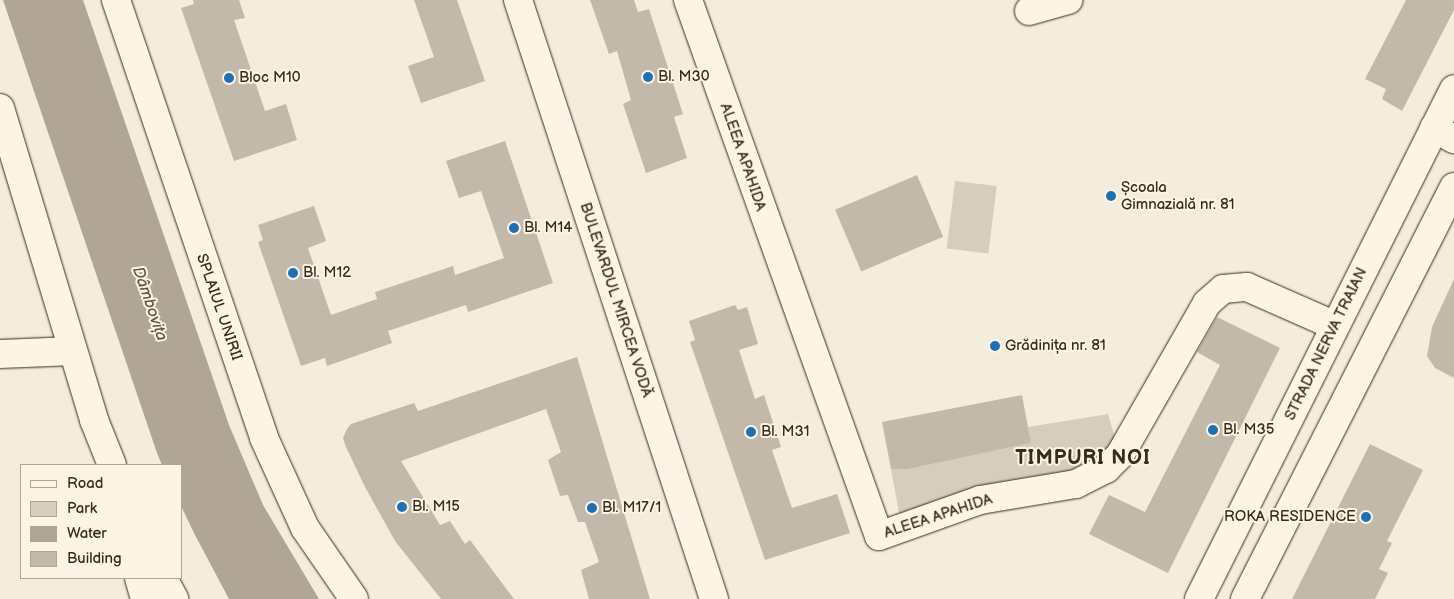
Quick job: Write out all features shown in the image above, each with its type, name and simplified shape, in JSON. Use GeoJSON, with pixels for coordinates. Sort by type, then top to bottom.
{"type":"FeatureCollection","features":[{"type":"Feature","properties":{"kind":"main road","name":"SPLAIUL UNIRII"},"geometry":{"type":"LineString","coordinates":[[116,0],[264,438],[305,528],[354,599]]}},
{"type":"Feature","properties":{"kind":"main road","name":"BULEVARDUL MIRCEA VODĂ"},"geometry":{"type":"LineString","coordinates":[[518,0],[714,599]]}},
{"type":"Feature","properties":{"kind":"main road","name":"ALEEA APAHIDA"},"geometry":{"type":"LineString","coordinates":[[688,0],[879,536],[980,500],[1076,484],[1106,469],[1120,455],[1207,303],[1223,289],[1246,287],[1333,325]]}},
{"type":"Feature","properties":{"kind":"main road"},"geometry":{"type":"LineString","coordinates":[[1029,11],[1068,0]]}},
{"type":"Feature","properties":{"kind":"main road","name":"STRADA NERVA TRAIAN"},"geometry":{"type":"LineString","coordinates":[[1199,599],[1333,325],[1444,134],[1454,89]]}},
{"type":"Feature","properties":{"kind":"main road"},"geometry":{"type":"LineString","coordinates":[[0,108],[107,464]]}},
{"type":"Feature","properties":{"kind":"main road"},"geometry":{"type":"LineString","coordinates":[[1245,599],[1454,187]]}},
{"type":"Feature","properties":{"kind":"main road"},"geometry":{"type":"LineString","coordinates":[[0,354],[72,350]]}},
{"type":"Feature","properties":{"kind":"main road"},"geometry":{"type":"LineString","coordinates":[[94,420],[112,464]]}},
{"type":"Feature","properties":{"kind":"main road"},"geometry":{"type":"LineString","coordinates":[[139,579],[146,599]]}},
{"type":"Feature","properties":{"kind":"main road"},"geometry":{"type":"LineString","coordinates":[[164,579],[174,599]]}},
{"type":"Feature","properties":{"kind":"green space"},"geometry":{"type":"Polygon","coordinates":[[[955,181],[997,186],[988,254],[947,248],[955,181]]]}},
{"type":"Feature","properties":{"kind":"green space"},"geometry":{"type":"Polygon","coordinates":[[[1108,414],[1120,455],[902,529],[891,469],[909,469],[1031,443],[1028,427],[1108,414]]]}},
{"type":"Feature","properties":{"kind":"water","name":"Dâmbovița"},"geometry":{"type":"Polygon","coordinates":[[[3,0],[83,0],[229,425],[263,505],[319,599],[229,599],[182,508],[182,464],[162,464],[3,0]]]}},
{"type":"Feature","properties":{"kind":"building","name":"Bloc M10"},"geometry":{"type":"Polygon","coordinates":[[[193,0],[239,0],[245,18],[234,20],[265,111],[286,104],[297,140],[234,161],[181,8],[194,4],[193,0]]]}},
{"type":"Feature","properties":{"kind":"building"},"geometry":{"type":"Polygon","coordinates":[[[414,0],[457,0],[485,81],[421,103],[408,66],[434,57],[414,0]]]}},
{"type":"Feature","properties":{"kind":"building","name":"Bl. M30"},"geometry":{"type":"Polygon","coordinates":[[[590,0],[634,0],[638,12],[649,9],[683,114],[674,117],[687,158],[646,173],[623,104],[631,100],[617,51],[609,54],[590,0]]]}},
{"type":"Feature","properties":{"kind":"building"},"geometry":{"type":"Polygon","coordinates":[[[1406,0],[1454,0],[1454,10],[1402,111],[1382,99],[1386,89],[1365,79],[1406,0]]]}},
{"type":"Feature","properties":{"kind":"building"},"geometry":{"type":"Polygon","coordinates":[[[505,141],[553,283],[468,312],[466,305],[388,331],[392,343],[327,366],[325,358],[301,366],[258,242],[263,240],[258,225],[314,206],[326,241],[308,248],[331,315],[377,299],[375,292],[453,266],[455,275],[504,258],[481,191],[459,198],[446,161],[505,141]]]}},
{"type":"Feature","properties":{"kind":"building"},"geometry":{"type":"Polygon","coordinates":[[[917,175],[943,237],[861,271],[835,210],[917,175]]]}},
{"type":"Feature","properties":{"kind":"building"},"geometry":{"type":"Polygon","coordinates":[[[1454,279],[1454,378],[1435,368],[1427,356],[1432,327],[1454,279]]]}},
{"type":"Feature","properties":{"kind":"building","name":"Bl. M31"},"geometry":{"type":"Polygon","coordinates":[[[735,305],[738,310],[747,307],[758,344],[739,350],[755,399],[764,395],[781,447],[772,450],[792,508],[837,494],[850,533],[765,560],[690,342],[695,340],[689,321],[735,305]]]}},
{"type":"Feature","properties":{"kind":"building","name":"Bl. M35"},"geometry":{"type":"Polygon","coordinates":[[[1217,317],[1280,348],[1168,573],[1089,534],[1109,495],[1145,512],[1220,365],[1197,352],[1217,317]]]}},
{"type":"Feature","properties":{"kind":"building"},"geometry":{"type":"Polygon","coordinates":[[[577,357],[650,599],[589,599],[581,570],[599,562],[585,522],[578,522],[568,495],[560,496],[548,460],[561,452],[546,409],[401,461],[440,525],[450,521],[465,544],[470,540],[514,599],[441,599],[395,541],[365,487],[343,438],[347,429],[351,424],[414,403],[418,411],[577,357]]]}},
{"type":"Feature","properties":{"kind":"building"},"geometry":{"type":"Polygon","coordinates":[[[1022,395],[1031,443],[909,469],[891,469],[882,422],[1022,395]]]}},
{"type":"Feature","properties":{"kind":"building","name":"ROKA RESIDENCE"},"geometry":{"type":"Polygon","coordinates":[[[1370,444],[1423,470],[1387,541],[1392,543],[1379,569],[1388,573],[1375,599],[1292,599],[1370,444]]]}},
{"type":"Feature","properties":{"kind":"place","name":"Bl. M30"},"geometry":{"type":"Point","coordinates":[648,77]}},
{"type":"Feature","properties":{"kind":"place","name":"Bloc M10"},"geometry":{"type":"Point","coordinates":[229,78]}},
{"type":"Feature","properties":{"kind":"place","name":"Școala Gimnazială nr. 81"},"geometry":{"type":"Point","coordinates":[1111,196]}},
{"type":"Feature","properties":{"kind":"place","name":"Bl. M14"},"geometry":{"type":"Point","coordinates":[514,228]}},
{"type":"Feature","properties":{"kind":"place","name":"Bl. M12"},"geometry":{"type":"Point","coordinates":[293,273]}},
{"type":"Feature","properties":{"kind":"place","name":"Grădinița nr. 81"},"geometry":{"type":"Point","coordinates":[995,346]}},
{"type":"Feature","properties":{"kind":"place","name":"Bl. M35"},"geometry":{"type":"Point","coordinates":[1213,430]}},
{"type":"Feature","properties":{"kind":"place","name":"Bl. M31"},"geometry":{"type":"Point","coordinates":[751,432]}},
{"type":"Feature","properties":{"kind":"place","name":"Bl. M15"},"geometry":{"type":"Point","coordinates":[402,507]}},
{"type":"Feature","properties":{"kind":"place","name":"Bl. M17/1"},"geometry":{"type":"Point","coordinates":[592,508]}},
{"type":"Feature","properties":{"kind":"place","name":"ROKA RESIDENCE"},"geometry":{"type":"Point","coordinates":[1366,517]}},
{"type":"Feature","properties":{"kind":"district","name":"TIMPURI NOI"},"geometry":{"type":"Point","coordinates":[1083,458]}}]}
